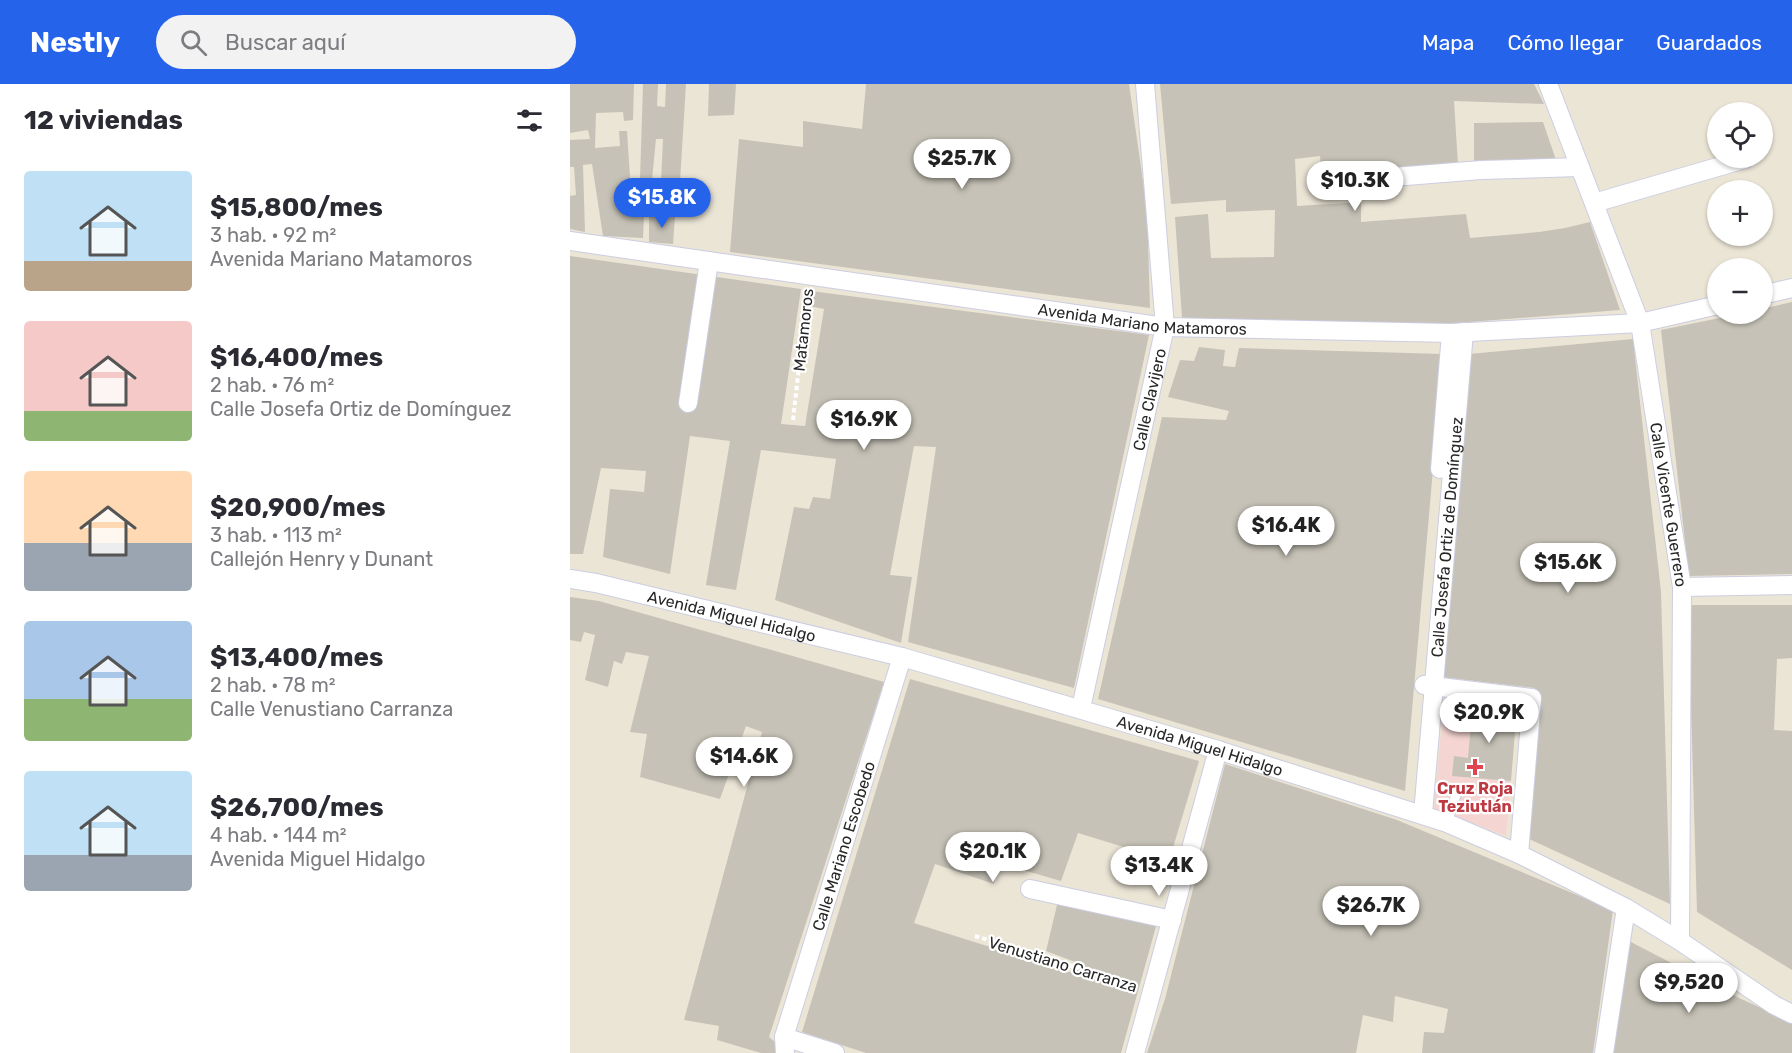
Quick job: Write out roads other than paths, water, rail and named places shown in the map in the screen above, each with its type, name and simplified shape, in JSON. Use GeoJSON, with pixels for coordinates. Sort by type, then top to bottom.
{"type":"FeatureCollection","features":[{"type":"Feature","properties":{"kind":"street","name":"Calle Clavijero"},"geometry":{"type":"LineString","coordinates":[[1081,708],[1165,327],[1145,84]]}},
{"type":"Feature","properties":{"kind":"street","name":"Calle Vicente Guerrero"},"geometry":{"type":"LineString","coordinates":[[1548,84],[1640,323],[1682,587],[1680,941]]}},
{"type":"Feature","properties":{"kind":"street"},"geometry":{"type":"LineString","coordinates":[[1331,182],[1481,170],[1580,167]]}},
{"type":"Feature","properties":{"kind":"street"},"geometry":{"type":"LineString","coordinates":[[1594,203],[1714,168]]}},
{"type":"Feature","properties":{"kind":"street","name":"Avenida Mariano Matamoros"},"geometry":{"type":"LineString","coordinates":[[570,241],[1165,327],[1458,333],[1640,323],[1707,308]]}},
{"type":"Feature","properties":{"kind":"street"},"geometry":{"type":"LineString","coordinates":[[688,403],[709,261]]}},
{"type":"Feature","properties":{"kind":"street"},"geometry":{"type":"LineString","coordinates":[[1773,292],[1792,288]]}},
{"type":"Feature","properties":{"kind":"street","name":"Calle Josefa Ortiz de Domínguez"},"geometry":{"type":"LineString","coordinates":[[1417,813],[1458,333]]}},
{"type":"Feature","properties":{"kind":"street","name":"Avenida Miguel Hidalgo"},"geometry":{"type":"LineString","coordinates":[[570,579],[597,583],[902,657],[1081,708],[1447,823],[1516,853],[1626,908],[1680,941],[1774,1005],[1792,1014]]}},
{"type":"Feature","properties":{"kind":"street"},"geometry":{"type":"LineString","coordinates":[[1682,587],[1792,585]]}},
{"type":"Feature","properties":{"kind":"street","name":"Calle Mariano Escobedo"},"geometry":{"type":"LineString","coordinates":[[785,1045],[902,657]]}},
{"type":"Feature","properties":{"kind":"street"},"geometry":{"type":"LineString","coordinates":[[1428,690],[1529,701],[1516,853]]}},
{"type":"Feature","properties":{"kind":"street"},"geometry":{"type":"LineString","coordinates":[[1135,1053],[1218,750]]}},
{"type":"Feature","properties":{"kind":"street"},"geometry":{"type":"LineString","coordinates":[[1030,890],[1172,920]]}},
{"type":"Feature","properties":{"kind":"street"},"geometry":{"type":"LineString","coordinates":[[1604,1053],[1626,908]]}},
{"type":"Feature","properties":{"kind":"street"},"geometry":{"type":"LineString","coordinates":[[785,1045],[835,1053]]}},
{"type":"Feature","properties":{"kind":"lane"},"geometry":{"type":"LineString","coordinates":[[1447,823],[1457,792]]}},
{"type":"Feature","properties":{"kind":"place","name":"Cruz Roja Teziutlán"},"geometry":{"type":"Point","coordinates":[1475,767]}}]}
